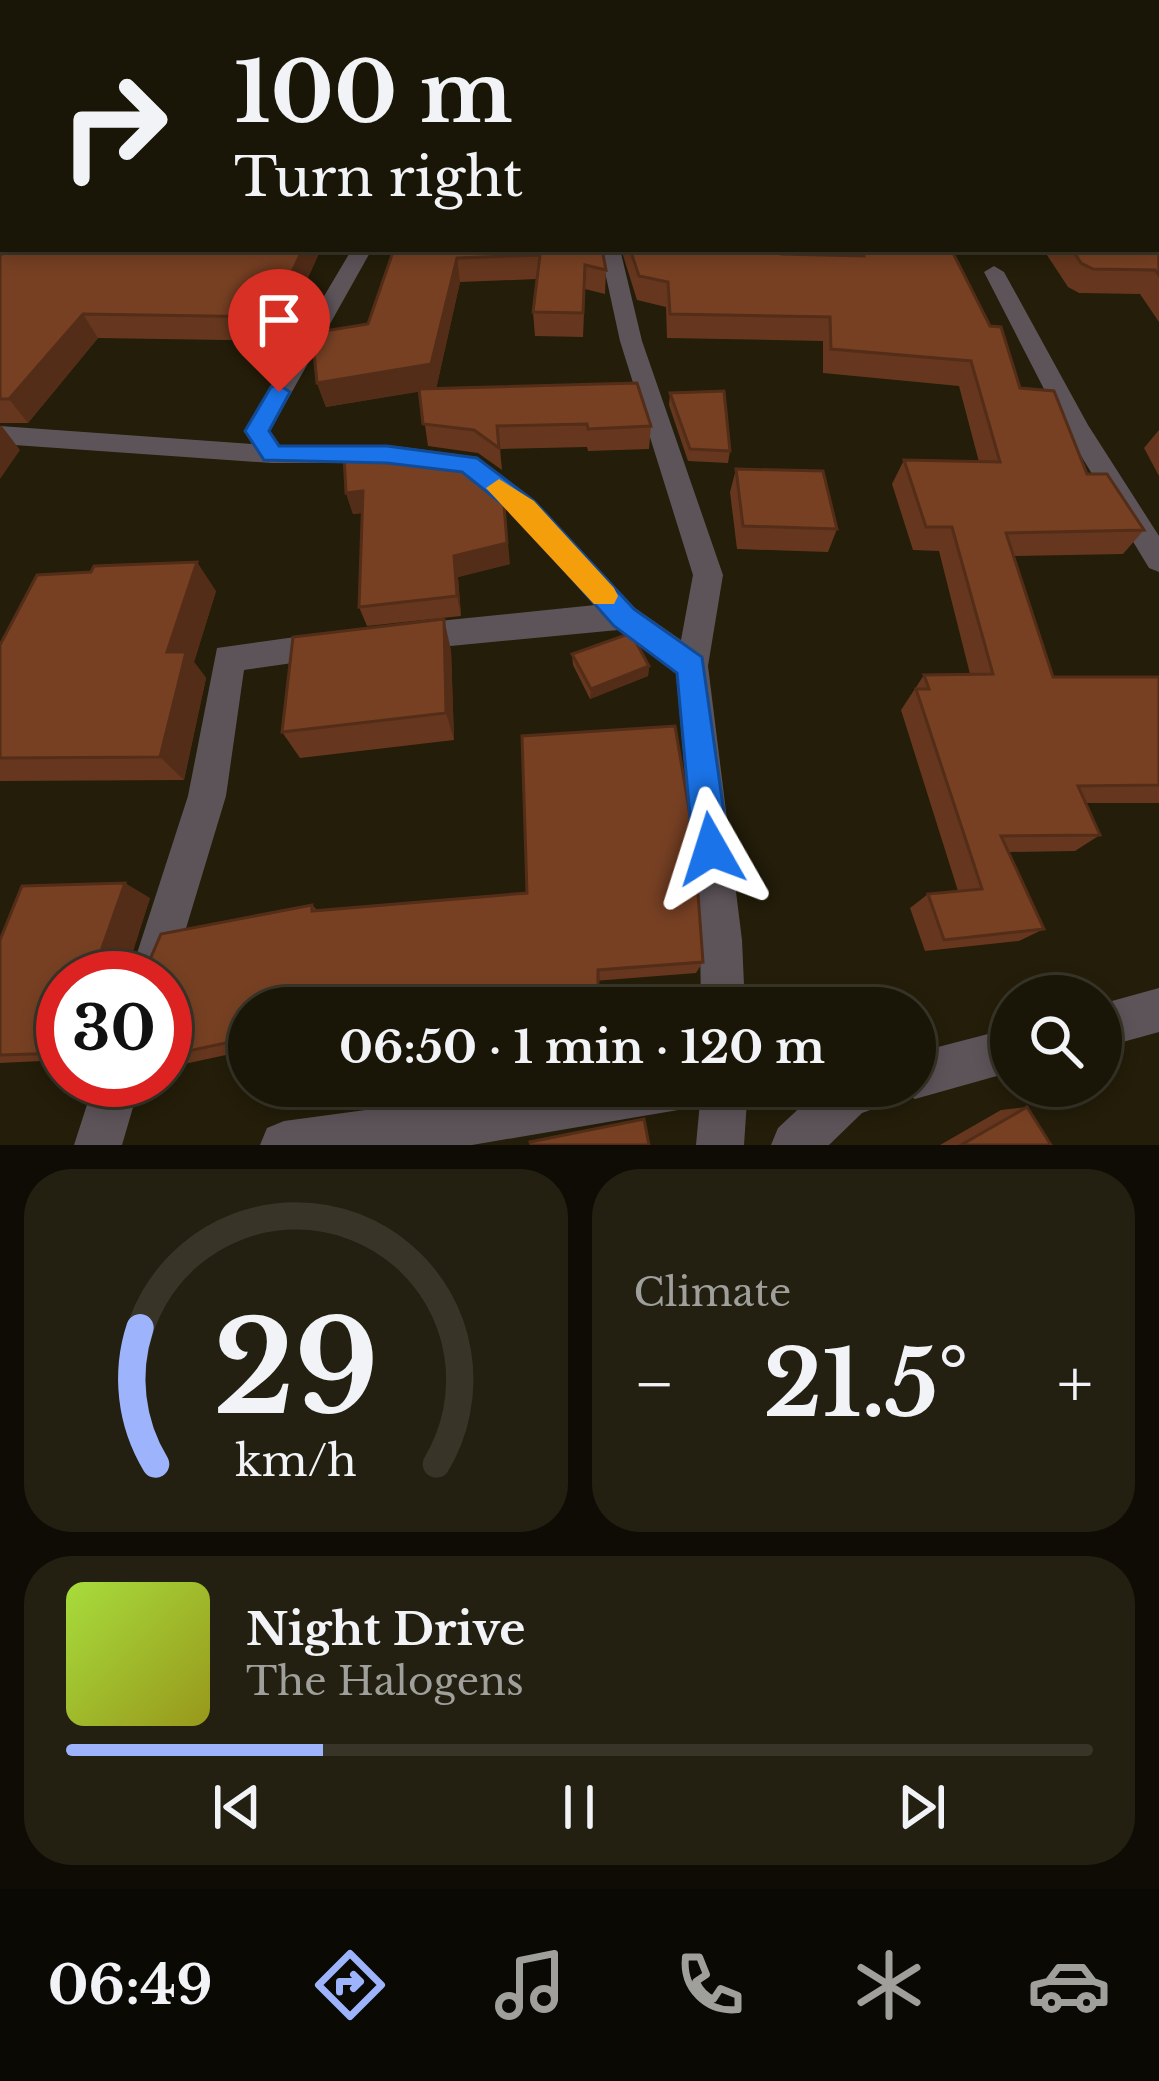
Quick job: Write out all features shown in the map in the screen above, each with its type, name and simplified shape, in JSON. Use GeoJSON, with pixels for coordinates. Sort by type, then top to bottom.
{"type":"FeatureCollection","features":[{"type":"Feature","properties":{"kind":"street"},"geometry":{"type":"LineString","coordinates":[[272,454],[257,431],[360,252]]}},
{"type":"Feature","properties":{"kind":"street"},"geometry":{"type":"LineString","coordinates":[[611,252],[631,341],[708,574],[692,666],[722,987]]}},
{"type":"Feature","properties":{"kind":"street"},"geometry":{"type":"LineString","coordinates":[[994,272],[1076,426],[1159,560]]}},
{"type":"Feature","properties":{"kind":"street"},"geometry":{"type":"LineString","coordinates":[[0,435],[272,454],[387,454],[468,464],[525,508],[624,617],[692,666]]}},
{"type":"Feature","properties":{"kind":"street"},"geometry":{"type":"LineString","coordinates":[[158,951],[207,796],[229,658],[545,621],[624,617]]}},
{"type":"Feature","properties":{"kind":"street"},"geometry":{"type":"LineString","coordinates":[[1122,1020],[1159,1010]]}},
{"type":"Feature","properties":{"kind":"street"},"geometry":{"type":"LineString","coordinates":[[936,1070],[990,1056]]}},
{"type":"Feature","properties":{"kind":"street"},"geometry":{"type":"LineString","coordinates":[[98,1145],[110,1107]]}},
{"type":"Feature","properties":{"kind":"street"},"geometry":{"type":"LineString","coordinates":[[284,1145],[561,1107]]}},
{"type":"Feature","properties":{"kind":"street"},"geometry":{"type":"LineString","coordinates":[[720,1145],[723,1107]]}},
{"type":"Feature","properties":{"kind":"street"},"geometry":{"type":"LineString","coordinates":[[795,1145],[834,1107]]}},
{"type":"Feature","properties":{"kind":"building"},"geometry":{"type":"Polygon","coordinates":[[[4,252],[302,252],[270,317],[83,314],[9,399],[0,399],[0,256],[4,252]]]}},
{"type":"Feature","properties":{"kind":"building"},"geometry":{"type":"Polygon","coordinates":[[[393,252],[603,252],[606,270],[585,265],[583,313],[533,312],[540,255],[457,258],[431,364],[317,383],[312,333],[368,324],[393,252]]]}},
{"type":"Feature","properties":{"kind":"building"},"geometry":{"type":"Polygon","coordinates":[[[631,252],[864,256],[864,252],[953,252],[990,326],[1001,327],[1020,388],[1054,391],[1087,474],[1107,474],[1144,530],[1006,533],[1053,677],[1159,677],[1159,785],[1078,786],[1100,835],[1001,836],[1044,929],[944,940],[928,894],[982,889],[916,689],[929,689],[924,675],[993,674],[952,527],[926,527],[904,460],[1000,462],[971,361],[831,349],[830,317],[670,314],[668,282],[639,276],[631,252]]]}},
{"type":"Feature","properties":{"kind":"building"},"geometry":{"type":"Polygon","coordinates":[[[1074,252],[1159,252],[1159,275],[1155,270],[1093,269],[1074,252]]]}},
{"type":"Feature","properties":{"kind":"building"},"geometry":{"type":"Polygon","coordinates":[[[637,383],[651,426],[497,426],[499,448],[474,430],[423,424],[419,389],[637,383]]]}},
{"type":"Feature","properties":{"kind":"building"},"geometry":{"type":"Polygon","coordinates":[[[724,391],[730,451],[690,449],[670,393],[724,391]]]}},
{"type":"Feature","properties":{"kind":"building"},"geometry":{"type":"Polygon","coordinates":[[[398,448],[455,455],[503,492],[507,543],[454,556],[457,596],[359,607],[363,491],[346,493],[344,456],[398,448]]]}},
{"type":"Feature","properties":{"kind":"building"},"geometry":{"type":"Polygon","coordinates":[[[736,469],[823,471],[837,529],[743,526],[736,469]]]}},
{"type":"Feature","properties":{"kind":"building"},"geometry":{"type":"Polygon","coordinates":[[[197,562],[167,652],[186,652],[160,757],[0,758],[0,645],[37,575],[91,572],[94,566],[197,562]]]}},
{"type":"Feature","properties":{"kind":"building"},"geometry":{"type":"Polygon","coordinates":[[[444,619],[446,713],[282,732],[293,637],[444,619]]]}},
{"type":"Feature","properties":{"kind":"building"},"geometry":{"type":"Polygon","coordinates":[[[631,633],[649,666],[591,689],[572,654],[631,633]]]}},
{"type":"Feature","properties":{"kind":"building"},"geometry":{"type":"Polygon","coordinates":[[[675,726],[694,839],[703,962],[598,970],[598,987],[228,987],[228,1042],[192,1050],[192,951],[154,951],[161,934],[312,905],[312,911],[527,893],[522,736],[675,726]]]}},
{"type":"Feature","properties":{"kind":"building"},"geometry":{"type":"Polygon","coordinates":[[[125,883],[101,951],[36,951],[36,1054],[0,1055],[0,940],[22,886],[125,883]]]}},
{"type":"Feature","properties":{"kind":"building"},"geometry":{"type":"Polygon","coordinates":[[[1027,1107],[1051,1145],[961,1145],[1027,1107]]]}},
{"type":"Feature","properties":{"kind":"building"},"geometry":{"type":"Polygon","coordinates":[[[644,1119],[649,1145],[530,1142],[644,1119]]]}},
{"type":"Feature","properties":{"kind":"slow traffic"},"geometry":{"type":"LineString","coordinates":[[499,488],[525,508],[604,596]]}},
{"type":"Feature","properties":{"kind":"route"},"geometry":{"type":"LineString","coordinates":[[279,392],[257,431],[272,454],[387,454],[468,464],[525,508],[624,617],[692,666],[711,849]]}}]}
